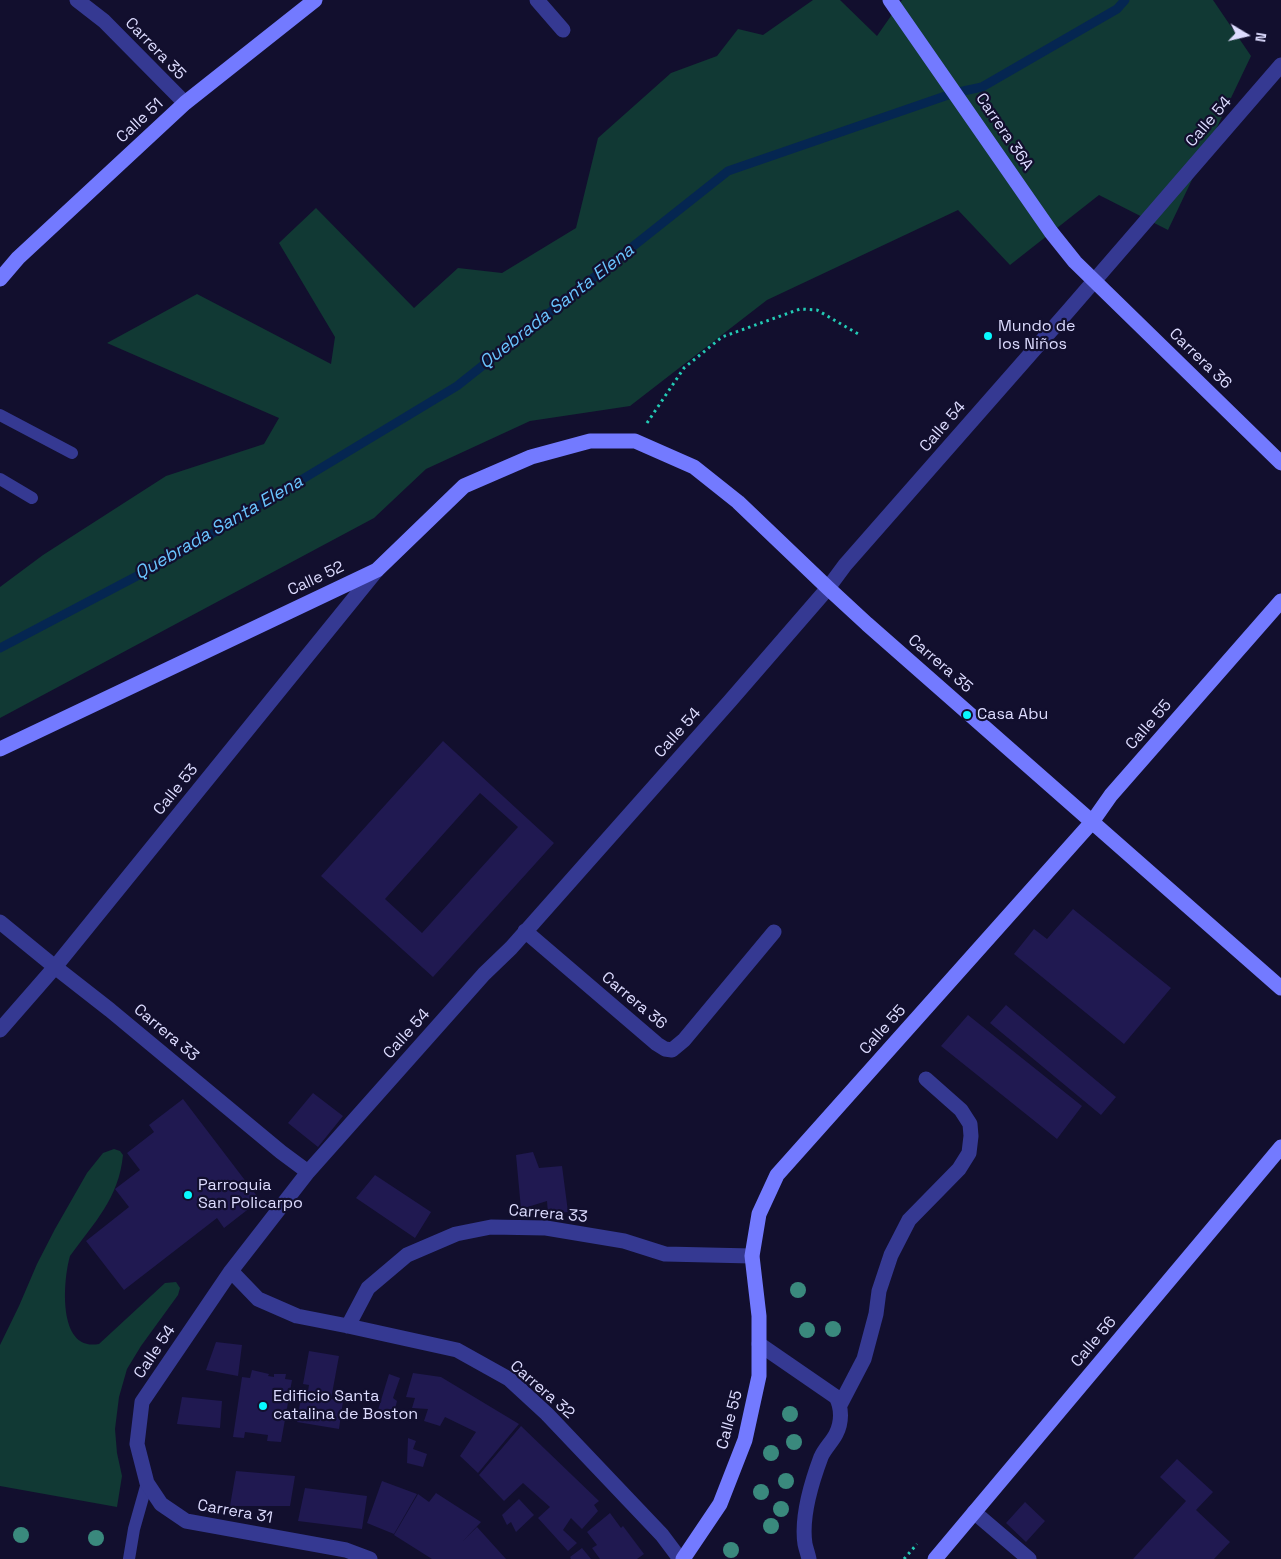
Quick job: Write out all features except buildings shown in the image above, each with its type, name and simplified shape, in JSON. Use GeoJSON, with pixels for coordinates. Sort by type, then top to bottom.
{"type":"FeatureCollection","features":[{"type":"Feature","properties":{"kind":"street","name":"Carrera 35"},"geometry":{"type":"LineString","coordinates":[[77,0],[104,21],[185,104]]}},
{"type":"Feature","properties":{"kind":"street","name":"Calle 51"},"geometry":{"type":"LineString","coordinates":[[0,279],[18,258],[185,104],[315,0]]}},
{"type":"Feature","properties":{"kind":"street"},"geometry":{"type":"LineString","coordinates":[[537,0],[562,30]]}},
{"type":"Feature","properties":{"kind":"street","name":"Carrera 36A"},"geometry":{"type":"LineString","coordinates":[[890,0],[1051,232],[1074,262],[1094,281]]}},
{"type":"Feature","properties":{"kind":"street","name":"Calle 54"},"geometry":{"type":"LineString","coordinates":[[137,1444],[142,1402],[231,1271],[308,1172],[484,974],[511,948],[828,588],[845,565],[1281,65]]}},
{"type":"Feature","properties":{"kind":"street","name":"Carrera 36"},"geometry":{"type":"LineString","coordinates":[[1094,281],[1281,463]]}},
{"type":"Feature","properties":{"kind":"street","name":"Carrera 35"},"geometry":{"type":"LineString","coordinates":[[635,440],[694,467],[738,502],[828,588],[1281,988]]}},
{"type":"Feature","properties":{"kind":"street","name":"Calle 52"},"geometry":{"type":"LineString","coordinates":[[0,750],[377,570],[464,486],[531,457],[590,441],[635,440]]}},
{"type":"Feature","properties":{"kind":"street","name":"Calle 53"},"geometry":{"type":"LineString","coordinates":[[0,1030],[55,968],[377,570]]}},
{"type":"Feature","properties":{"kind":"street","name":"Calle 55"},"geometry":{"type":"LineString","coordinates":[[683,1559],[720,1504],[745,1440],[759,1376],[759,1316],[752,1256],[759,1214],[777,1174],[1092,822],[1110,794],[1281,601]]}},
{"type":"Feature","properties":{"kind":"street","name":"Carrera 33"},"geometry":{"type":"LineString","coordinates":[[0,922],[308,1172]]}},
{"type":"Feature","properties":{"kind":"street","name":"Carrera 36"},"geometry":{"type":"LineString","coordinates":[[526,931],[658,1044],[665,1049],[672,1050],[684,1040],[774,932]]}},
{"type":"Feature","properties":{"kind":"street"},"geometry":{"type":"LineString","coordinates":[[840,1404],[864,1359],[876,1314],[879,1291],[892,1255],[909,1220],[959,1169],[969,1153],[970,1124],[960,1110],[926,1079]]}},
{"type":"Feature","properties":{"kind":"street","name":"Calle 56"},"geometry":{"type":"LineString","coordinates":[[935,1559],[1281,1148]]}},
{"type":"Feature","properties":{"kind":"street","name":"Carrera 33"},"geometry":{"type":"LineString","coordinates":[[348,1326],[368,1288],[407,1255],[456,1234],[491,1227],[556,1229],[624,1241],[665,1254],[752,1256]]}},
{"type":"Feature","properties":{"kind":"street","name":"Carrera 32"},"geometry":{"type":"LineString","coordinates":[[231,1271],[258,1300],[297,1316],[457,1350],[509,1379],[574,1442],[662,1536],[680,1559]]}},
{"type":"Feature","properties":{"kind":"street"},"geometry":{"type":"LineString","coordinates":[[759,1344],[836,1396],[840,1404],[841,1418],[836,1434],[822,1455],[806,1506],[805,1545],[810,1559]]}},
{"type":"Feature","properties":{"kind":"street","name":"Carrera 31"},"geometry":{"type":"LineString","coordinates":[[137,1444],[147,1482],[161,1504],[186,1521],[346,1550],[370,1559]]}},
{"type":"Feature","properties":{"kind":"street"},"geometry":{"type":"LineString","coordinates":[[974,1512],[1029,1559]]}},
{"type":"Feature","properties":{"kind":"lane"},"geometry":{"type":"LineString","coordinates":[[0,415],[72,453]]}},
{"type":"Feature","properties":{"kind":"lane"},"geometry":{"type":"LineString","coordinates":[[0,479],[32,498]]}},
{"type":"Feature","properties":{"kind":"lane"},"geometry":{"type":"LineString","coordinates":[[128,1559],[147,1482]]}},
{"type":"Feature","properties":{"kind":"path"},"geometry":{"type":"LineString","coordinates":[[635,440],[684,368],[722,337],[800,309],[817,310],[860,335]]}},
{"type":"Feature","properties":{"kind":"green space"},"geometry":{"type":"Polygon","coordinates":[[[813,0],[840,0],[877,36],[902,0],[1213,0],[1251,56],[1168,230],[1099,195],[1010,265],[958,210],[767,300],[630,406],[530,421],[426,469],[374,518],[0,718],[0,587],[43,555],[166,476],[264,444],[279,418],[107,343],[197,294],[331,364],[335,337],[279,243],[316,208],[414,308],[458,268],[502,273],[576,228],[598,138],[671,73],[717,56],[738,29],[763,35],[813,0]]]}},
{"type":"Feature","properties":{"kind":"green space"},"geometry":{"type":"Polygon","coordinates":[[[114,1149],[120,1151],[123,1155],[121,1170],[111,1197],[70,1256],[65,1296],[66,1312],[70,1326],[76,1337],[85,1344],[99,1344],[165,1283],[176,1282],[180,1288],[178,1295],[141,1346],[127,1369],[119,1397],[115,1429],[117,1453],[122,1476],[117,1507],[0,1486],[0,1345],[37,1264],[87,1173],[103,1153],[114,1149]]]}},
{"type":"Feature","properties":{"kind":"waterway","name":"Quebrada Santa Elena"},"geometry":{"type":"LineString","coordinates":[[0,648],[175,556],[457,386],[728,171],[954,93],[982,87],[1117,9],[1125,0]]}},
{"type":"Feature","properties":{"kind":"place","name":"Mundo de los Niños"},"geometry":{"type":"Point","coordinates":[988,336]}},
{"type":"Feature","properties":{"kind":"place","name":"Casa Abu"},"geometry":{"type":"Point","coordinates":[967,715]}},
{"type":"Feature","properties":{"kind":"place","name":"Parroquia San Policarpo"},"geometry":{"type":"Point","coordinates":[188,1195]}},
{"type":"Feature","properties":{"kind":"place","name":"Edificio Santa catalina de Boston"},"geometry":{"type":"Point","coordinates":[263,1406]}}]}
